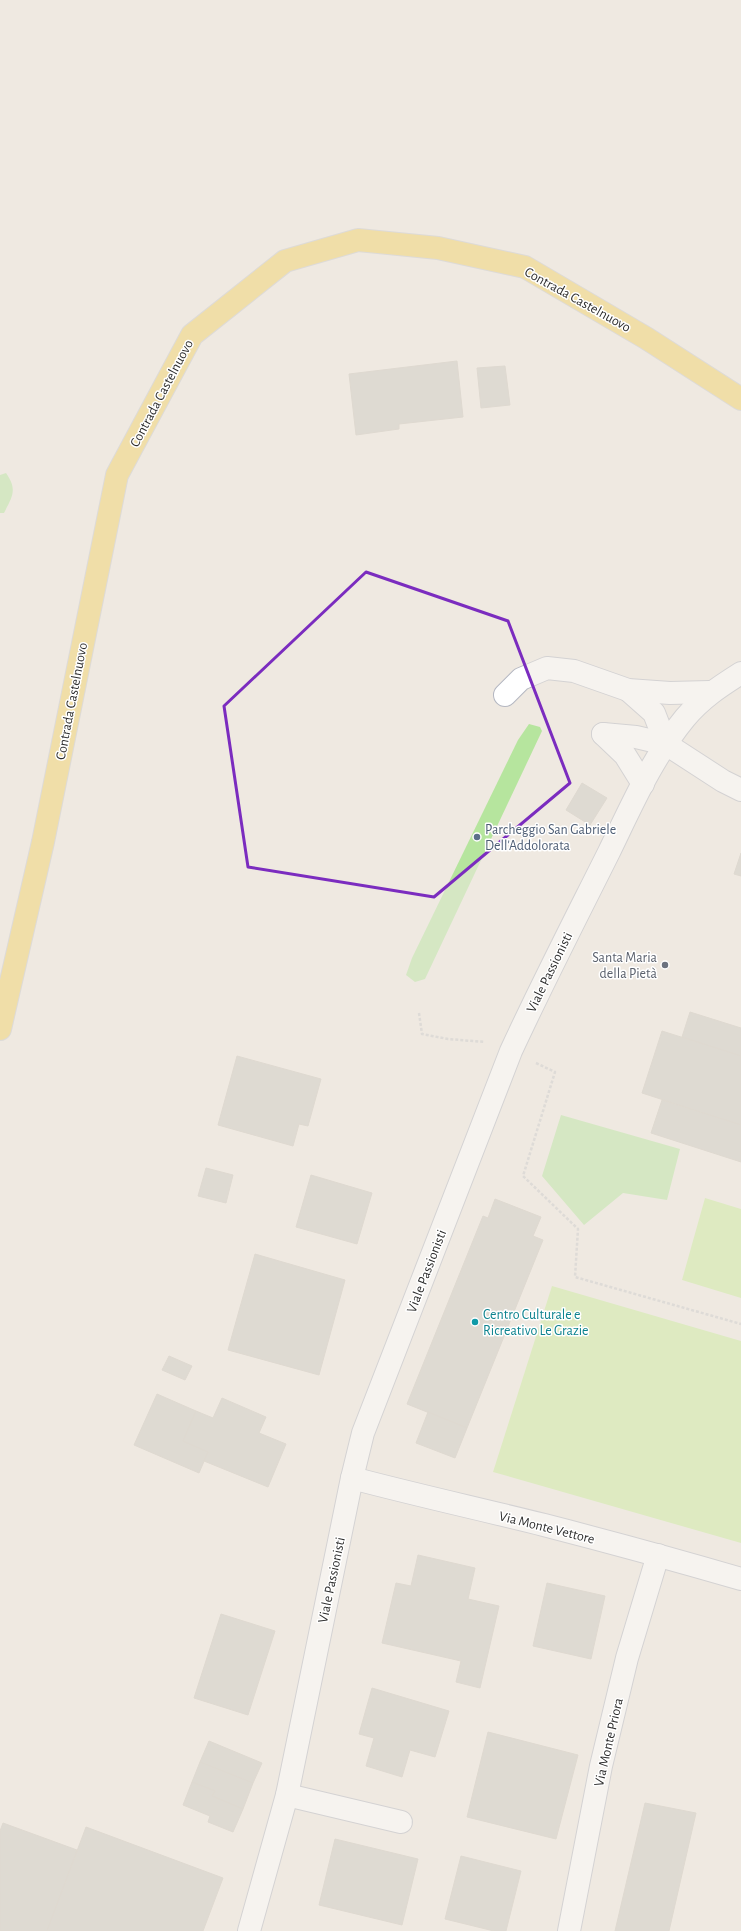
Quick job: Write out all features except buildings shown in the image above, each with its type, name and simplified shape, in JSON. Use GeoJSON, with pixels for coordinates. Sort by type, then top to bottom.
{"type":"FeatureCollection","features":[{"type":"Feature","properties":{"kind":"main road","name":"Contrada Castelnuovo"},"geometry":{"type":"LineString","coordinates":[[0,1029],[43,842],[117,475],[192,335],[285,261],[358,240],[438,248],[525,268],[646,338],[741,399]]}},
{"type":"Feature","properties":{"kind":"street"},"geometry":{"type":"LineString","coordinates":[[505,695],[521,679],[547,668],[574,671],[628,690],[670,693],[710,692]]}},
{"type":"Feature","properties":{"kind":"street","name":"Viale Passionisti"},"geometry":{"type":"LineString","coordinates":[[249,1931],[287,1795],[352,1478],[363,1433],[512,1051],[535,1000],[643,784],[666,744],[685,719],[710,692],[741,673]]}},
{"type":"Feature","properties":{"kind":"street"},"geometry":{"type":"LineString","coordinates":[[628,690],[654,713],[666,744]]}},
{"type":"Feature","properties":{"kind":"street"},"geometry":{"type":"LineString","coordinates":[[643,784],[625,755],[603,734],[636,737],[666,744],[723,781],[741,790]]}},
{"type":"Feature","properties":{"kind":"street","name":"Via Monte Vettore"},"geometry":{"type":"LineString","coordinates":[[352,1478],[419,1496],[543,1525],[658,1555],[741,1579]]}},
{"type":"Feature","properties":{"kind":"street","name":"Via Monte Priora"},"geometry":{"type":"LineString","coordinates":[[569,1931],[601,1766],[627,1658],[658,1555]]}},
{"type":"Feature","properties":{"kind":"street"},"geometry":{"type":"LineString","coordinates":[[287,1795],[401,1822]]}},
{"type":"Feature","properties":{"kind":"path"},"geometry":{"type":"LineString","coordinates":[[419,1013],[422,1034],[448,1039],[494,1043],[555,1072],[523,1176],[578,1229],[575,1277],[741,1324]]}},
{"type":"Feature","properties":{"kind":"highlighted area"},"geometry":{"type":"Polygon","coordinates":[[[366,572],[508,621],[570,783],[434,897],[248,867],[224,706],[366,572]]]}},
{"type":"Feature","properties":{"kind":"green space"},"geometry":{"type":"Polygon","coordinates":[[[6,473],[10,479],[13,489],[11,498],[4,513],[0,513],[0,475],[6,473]]]}},
{"type":"Feature","properties":{"kind":"green space"},"geometry":{"type":"Polygon","coordinates":[[[529,724],[540,727],[542,731],[425,979],[415,982],[406,975],[412,958],[518,740],[529,724]]]}},
{"type":"Feature","properties":{"kind":"green space"},"geometry":{"type":"Polygon","coordinates":[[[561,1115],[680,1149],[667,1200],[623,1193],[584,1225],[542,1176],[561,1115]]]}},
{"type":"Feature","properties":{"kind":"green space"},"geometry":{"type":"Polygon","coordinates":[[[705,1198],[741,1209],[741,1298],[682,1280],[705,1198]]]}},
{"type":"Feature","properties":{"kind":"green space"},"geometry":{"type":"Polygon","coordinates":[[[552,1286],[741,1341],[741,1543],[493,1472],[552,1286]]]}},
{"type":"Feature","properties":{"kind":"place","name":"Parcheggio San Gabriele Dell'Addolorata"},"geometry":{"type":"Point","coordinates":[477,837]}},
{"type":"Feature","properties":{"kind":"place","name":"Santa Maria della Pietà"},"geometry":{"type":"Point","coordinates":[665,965]}},
{"type":"Feature","properties":{"kind":"place","name":"Centro Culturale e Ricreativo Le Grazie"},"geometry":{"type":"Point","coordinates":[475,1322]}}]}
